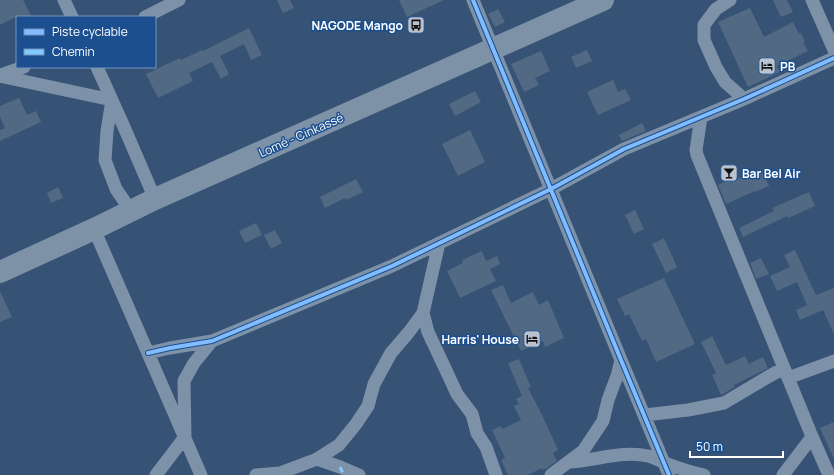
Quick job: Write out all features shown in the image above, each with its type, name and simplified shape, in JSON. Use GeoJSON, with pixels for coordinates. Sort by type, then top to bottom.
{"type":"FeatureCollection","features":[{"type":"Feature","properties":{"kind":"highway","name":"Lomé - Cinkassé"},"geometry":{"type":"LineString","coordinates":[[0,272],[155,200],[603,0]]}},
{"type":"Feature","properties":{"kind":"street"},"geometry":{"type":"LineString","coordinates":[[64,0],[72,16]]}},
{"type":"Feature","properties":{"kind":"street"},"geometry":{"type":"LineString","coordinates":[[147,16],[179,0]]}},
{"type":"Feature","properties":{"kind":"street"},"geometry":{"type":"LineString","coordinates":[[473,0],[669,475]]}},
{"type":"Feature","properties":{"kind":"street"},"geometry":{"type":"LineString","coordinates":[[730,0],[716,9],[704,25],[704,40],[725,82],[744,99]]}},
{"type":"Feature","properties":{"kind":"street"},"geometry":{"type":"LineString","coordinates":[[812,0],[834,50]]}},
{"type":"Feature","properties":{"kind":"street"},"geometry":{"type":"LineString","coordinates":[[148,353],[212,341],[392,266],[551,189],[624,149],[744,99],[834,58]]}},
{"type":"Feature","properties":{"kind":"street"},"geometry":{"type":"LineString","coordinates":[[0,76],[21,68]]}},
{"type":"Feature","properties":{"kind":"street"},"geometry":{"type":"LineString","coordinates":[[97,68],[155,200]]}},
{"type":"Feature","properties":{"kind":"street"},"geometry":{"type":"LineString","coordinates":[[0,76],[112,100]]}},
{"type":"Feature","properties":{"kind":"street"},"geometry":{"type":"LineString","coordinates":[[112,100],[107,131],[106,160],[116,189],[131,211]]}},
{"type":"Feature","properties":{"kind":"street"},"geometry":{"type":"LineString","coordinates":[[701,116],[696,150],[697,156],[829,475]]}},
{"type":"Feature","properties":{"kind":"street"},"geometry":{"type":"LineString","coordinates":[[94,229],[202,475]]}},
{"type":"Feature","properties":{"kind":"street"},"geometry":{"type":"LineString","coordinates":[[256,475],[280,473],[317,460],[339,445],[356,424],[368,406],[374,384],[391,353],[423,313],[440,243]]}},
{"type":"Feature","properties":{"kind":"street"},"geometry":{"type":"LineString","coordinates":[[423,313],[428,332],[457,394],[472,414],[477,433],[486,447],[496,475]]}},
{"type":"Feature","properties":{"kind":"street"},"geometry":{"type":"LineString","coordinates":[[156,475],[185,437],[184,381],[194,363],[212,341]]}},
{"type":"Feature","properties":{"kind":"street"},"geometry":{"type":"LineString","coordinates":[[551,475],[583,451],[603,421],[621,360]]}},
{"type":"Feature","properties":{"kind":"street"},"geometry":{"type":"LineString","coordinates":[[645,415],[688,410],[724,403],[766,378],[834,361]]}},
{"type":"Feature","properties":{"kind":"street"},"geometry":{"type":"LineString","coordinates":[[783,475],[812,437]]}},
{"type":"Feature","properties":{"kind":"street"},"geometry":{"type":"LineString","coordinates":[[568,462],[586,461],[622,455],[649,456],[691,472],[704,475]]}},
{"type":"Feature","properties":{"kind":"street"},"geometry":{"type":"LineString","coordinates":[[317,460],[359,475]]}},
{"type":"Feature","properties":{"kind":"building"},"geometry":{"type":"Polygon","coordinates":[[[0,0],[23,0],[31,16],[16,16],[0,25],[0,0]]]}},
{"type":"Feature","properties":{"kind":"building"},"geometry":{"type":"Polygon","coordinates":[[[277,0],[290,0],[294,8],[283,13],[277,0]]]}},
{"type":"Feature","properties":{"kind":"building"},"geometry":{"type":"Polygon","coordinates":[[[399,0],[444,0],[407,17],[399,0]]]}},
{"type":"Feature","properties":{"kind":"building"},"geometry":{"type":"Polygon","coordinates":[[[773,0],[787,0],[793,12],[781,17],[773,0]]]}},
{"type":"Feature","properties":{"kind":"building"},"geometry":{"type":"Polygon","coordinates":[[[750,8],[764,37],[793,22],[799,34],[801,33],[805,42],[803,42],[808,51],[777,66],[780,72],[748,87],[718,22],[750,8]]]}},
{"type":"Feature","properties":{"kind":"building"},"geometry":{"type":"Polygon","coordinates":[[[498,9],[505,22],[495,27],[488,14],[498,9]]]}},
{"type":"Feature","properties":{"kind":"building"},"geometry":{"type":"Polygon","coordinates":[[[249,28],[262,55],[251,60],[244,44],[220,56],[229,74],[221,79],[212,62],[189,73],[193,81],[158,98],[146,74],[180,58],[181,60],[202,50],[203,51],[249,28]]]}},
{"type":"Feature","properties":{"kind":"building"},"geometry":{"type":"Polygon","coordinates":[[[587,50],[592,61],[576,68],[571,57],[587,50]]]}},
{"type":"Feature","properties":{"kind":"building"},"geometry":{"type":"Polygon","coordinates":[[[541,51],[550,71],[535,78],[539,85],[524,92],[511,64],[541,51]]]}},
{"type":"Feature","properties":{"kind":"building"},"geometry":{"type":"Polygon","coordinates":[[[613,80],[618,92],[625,89],[631,100],[598,115],[587,92],[613,80]]]}},
{"type":"Feature","properties":{"kind":"building"},"geometry":{"type":"Polygon","coordinates":[[[475,91],[481,102],[455,116],[449,104],[475,91]]]}},
{"type":"Feature","properties":{"kind":"building"},"geometry":{"type":"Polygon","coordinates":[[[19,98],[27,115],[36,111],[41,122],[0,141],[0,130],[5,128],[0,117],[0,106],[19,98]]]}},
{"type":"Feature","properties":{"kind":"building"},"geometry":{"type":"Polygon","coordinates":[[[642,123],[646,131],[622,141],[619,135],[642,123]]]}},
{"type":"Feature","properties":{"kind":"building"},"geometry":{"type":"Polygon","coordinates":[[[470,130],[485,162],[458,176],[442,144],[470,130]]]}},
{"type":"Feature","properties":{"kind":"building"},"geometry":{"type":"Polygon","coordinates":[[[762,169],[769,186],[726,204],[718,185],[734,177],[736,180],[762,169]]]}},
{"type":"Feature","properties":{"kind":"building"},"geometry":{"type":"Polygon","coordinates":[[[356,179],[363,192],[346,200],[345,198],[325,208],[320,197],[356,179]]]}},
{"type":"Feature","properties":{"kind":"building"},"geometry":{"type":"Polygon","coordinates":[[[58,187],[63,198],[51,203],[47,193],[58,187]]]}},
{"type":"Feature","properties":{"kind":"building"},"geometry":{"type":"Polygon","coordinates":[[[809,192],[815,206],[788,218],[787,216],[743,237],[739,228],[774,211],[772,208],[809,192]]]}},
{"type":"Feature","properties":{"kind":"building"},"geometry":{"type":"Polygon","coordinates":[[[635,210],[644,229],[634,234],[625,215],[635,210]]]}},
{"type":"Feature","properties":{"kind":"building"},"geometry":{"type":"Polygon","coordinates":[[[256,223],[262,235],[245,243],[239,231],[256,223]]]}},
{"type":"Feature","properties":{"kind":"building"},"geometry":{"type":"Polygon","coordinates":[[[275,230],[282,243],[271,249],[264,235],[275,230]]]}},
{"type":"Feature","properties":{"kind":"building"},"geometry":{"type":"Polygon","coordinates":[[[664,238],[677,267],[666,273],[652,244],[664,238]]]}},
{"type":"Feature","properties":{"kind":"building"},"geometry":{"type":"Polygon","coordinates":[[[795,250],[816,295],[834,288],[834,334],[823,310],[800,320],[796,310],[807,305],[797,282],[777,291],[770,276],[790,267],[784,255],[795,250]]]}},
{"type":"Feature","properties":{"kind":"building"},"geometry":{"type":"Polygon","coordinates":[[[482,251],[486,261],[497,256],[500,264],[490,269],[496,281],[460,298],[447,271],[463,263],[462,260],[482,251]]]}},
{"type":"Feature","properties":{"kind":"building"},"geometry":{"type":"Polygon","coordinates":[[[761,258],[769,274],[756,279],[750,263],[761,258]]]}},
{"type":"Feature","properties":{"kind":"building"},"geometry":{"type":"Polygon","coordinates":[[[664,278],[695,344],[656,362],[646,339],[642,341],[629,314],[625,316],[617,299],[664,278]]]}},
{"type":"Feature","properties":{"kind":"building"},"geometry":{"type":"Polygon","coordinates":[[[503,285],[511,303],[533,292],[539,305],[548,300],[564,338],[545,347],[543,341],[521,351],[491,290],[503,285]]]}},
{"type":"Feature","properties":{"kind":"building"},"geometry":{"type":"Polygon","coordinates":[[[0,291],[12,317],[0,322],[0,291]]]}},
{"type":"Feature","properties":{"kind":"building"},"geometry":{"type":"Polygon","coordinates":[[[712,336],[726,365],[745,356],[749,364],[763,357],[768,368],[734,385],[735,387],[721,395],[712,375],[716,373],[701,342],[712,336]]]}},
{"type":"Feature","properties":{"kind":"building"},"geometry":{"type":"Polygon","coordinates":[[[519,359],[531,387],[528,388],[558,450],[553,453],[557,461],[543,470],[542,468],[528,475],[508,475],[501,460],[505,458],[492,430],[501,426],[502,429],[521,420],[514,406],[519,404],[516,399],[522,396],[508,363],[519,359]]]}},
{"type":"Feature","properties":{"kind":"building"},"geometry":{"type":"Polygon","coordinates":[[[834,422],[834,459],[820,428],[834,422]]]}},
{"type":"Feature","properties":{"kind":"marked path"},"geometry":{"type":"LineString","coordinates":[[340,467],[344,475]]}},
{"type":"Feature","properties":{"kind":"cycle path"},"geometry":{"type":"LineString","coordinates":[[473,0],[669,475]]}},
{"type":"Feature","properties":{"kind":"cycle path"},"geometry":{"type":"LineString","coordinates":[[148,353],[212,341],[392,266],[551,189],[624,149],[744,99],[834,58]]}},
{"type":"Feature","properties":{"kind":"place","name":"NAGODE Mango"},"geometry":{"type":"Point","coordinates":[416,25]}},
{"type":"Feature","properties":{"kind":"place","name":"PB"},"geometry":{"type":"Point","coordinates":[767,66]}},
{"type":"Feature","properties":{"kind":"place","name":"Bar Bel Air"},"geometry":{"type":"Point","coordinates":[729,173]}},
{"type":"Feature","properties":{"kind":"place","name":"Harris' House"},"geometry":{"type":"Point","coordinates":[532,339]}}]}
